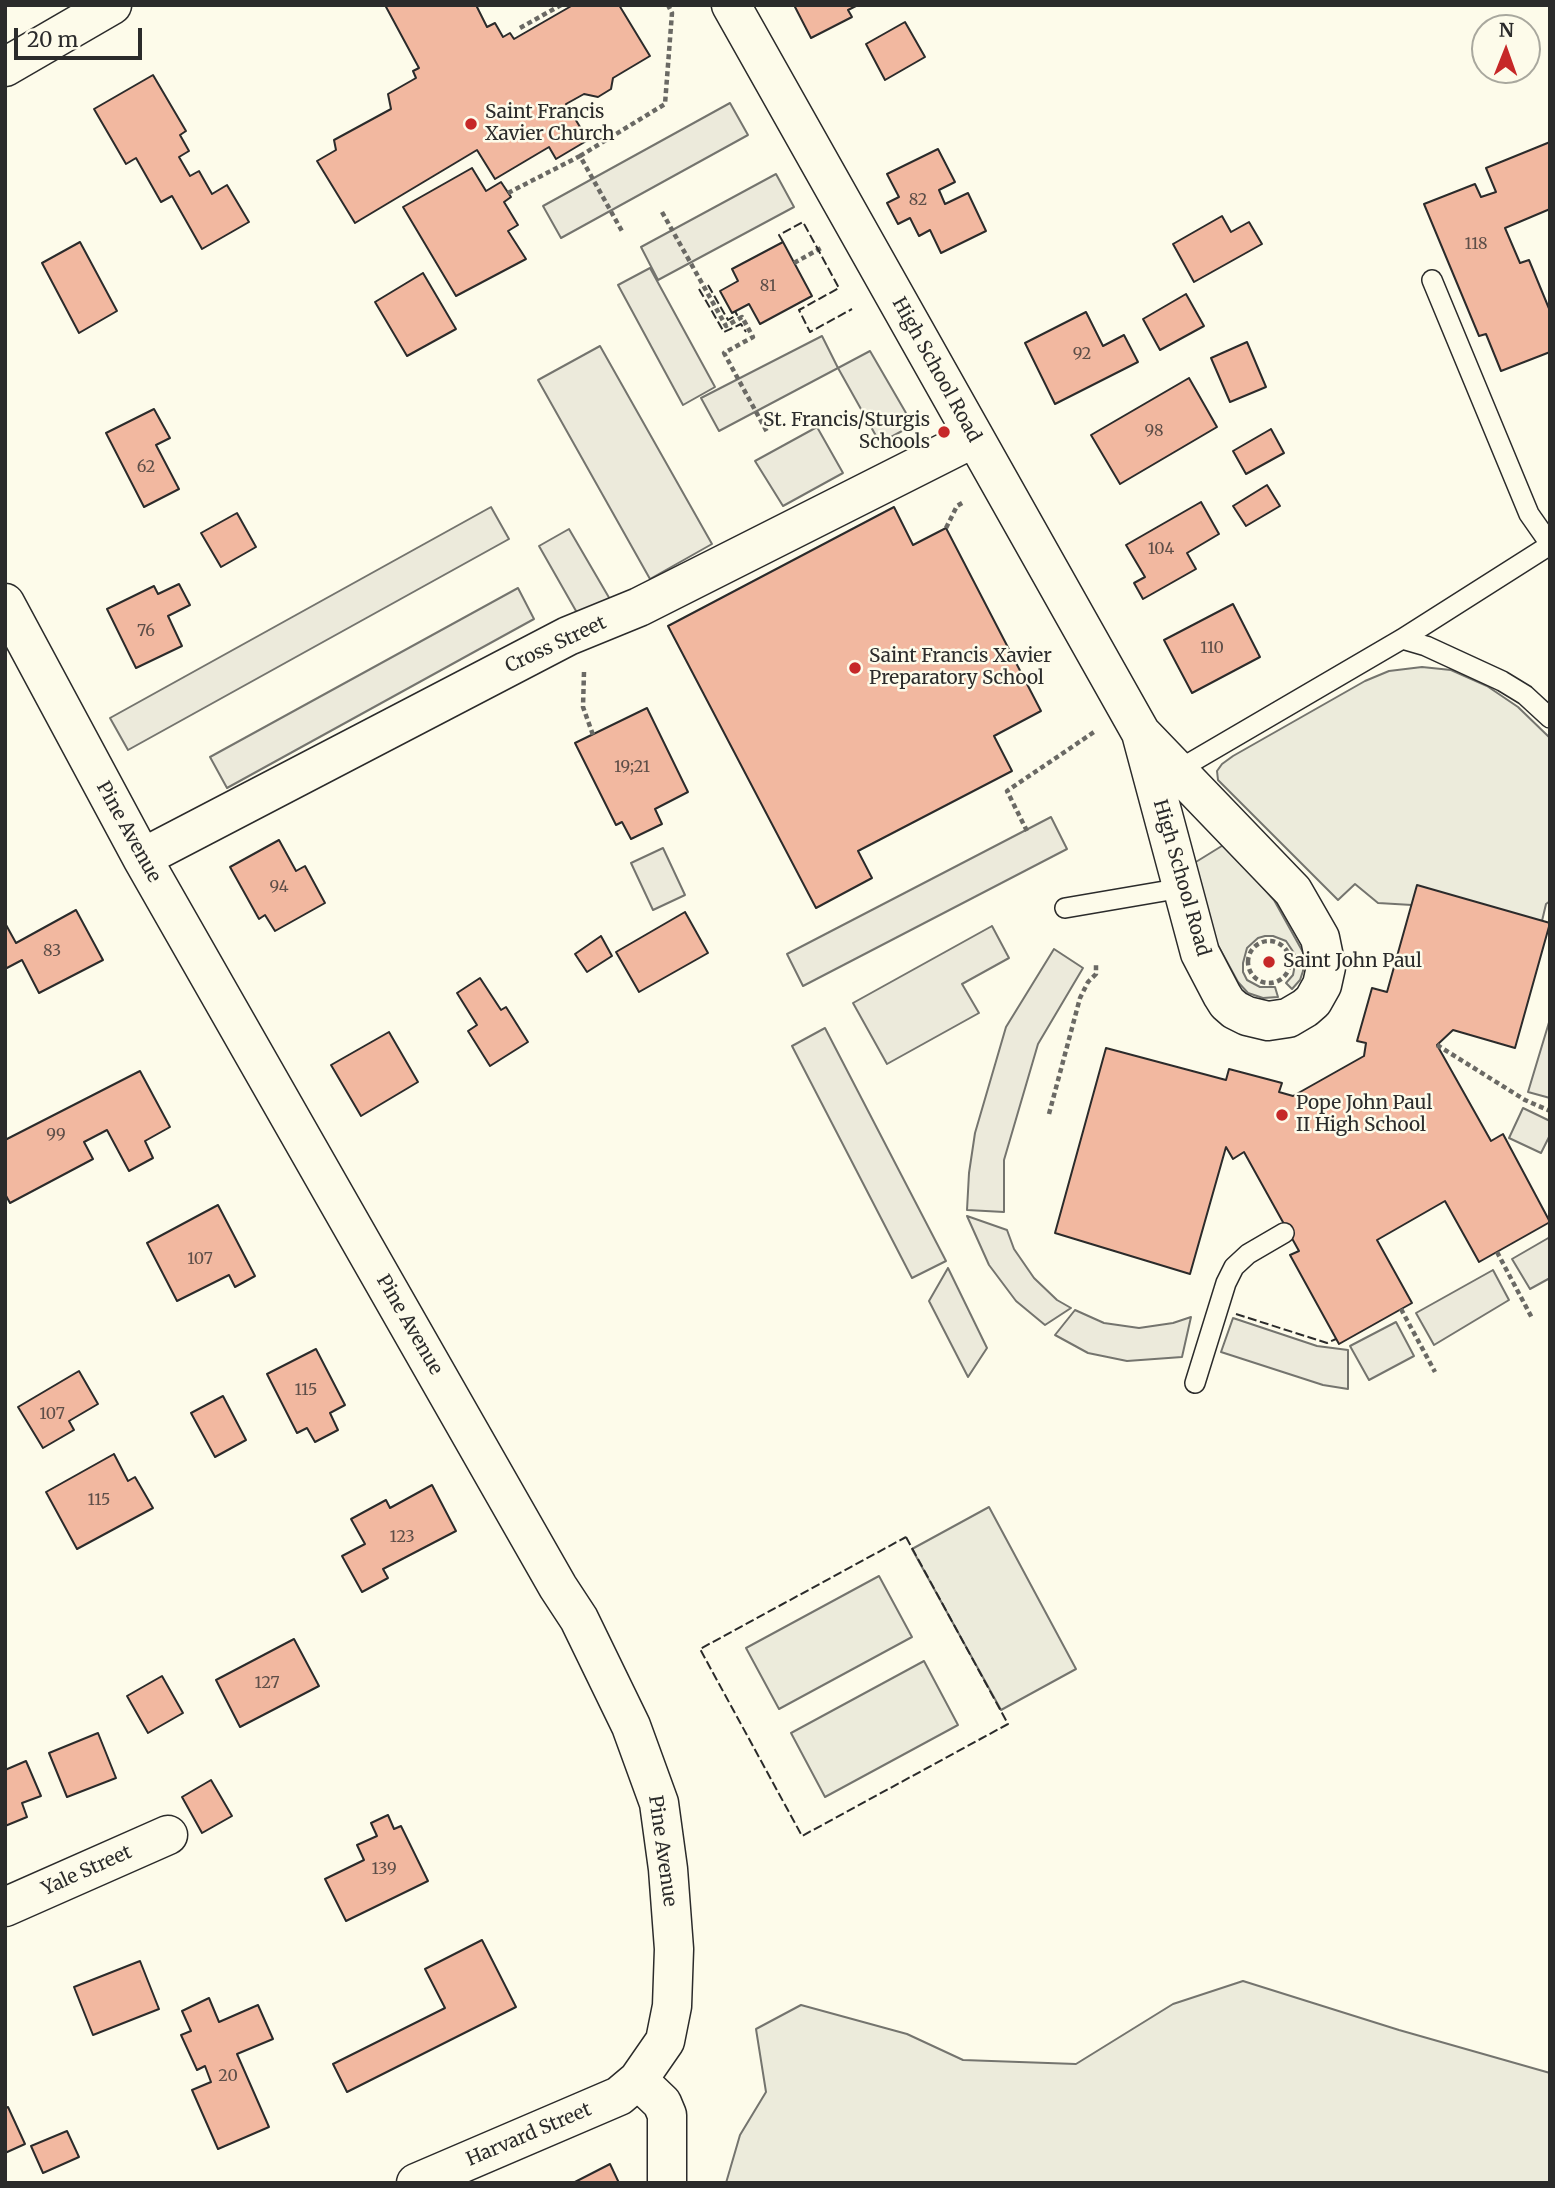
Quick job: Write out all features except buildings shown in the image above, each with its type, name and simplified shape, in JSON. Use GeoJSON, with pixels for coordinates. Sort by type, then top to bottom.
{"type":"FeatureCollection","features":[{"type":"Feature","properties":{"kind":"street"},"geometry":{"type":"LineString","coordinates":[[5,67],[112,5]]}},
{"type":"Feature","properties":{"kind":"street","name":"High School Road"},"geometry":{"type":"LineString","coordinates":[[731,5],[1141,733],[1200,953],[1227,1003],[1235,1010],[1258,1020],[1288,1018],[1313,1002],[1322,985],[1326,967],[1324,948],[1313,926],[1293,891],[1141,733]]}},
{"type":"Feature","properties":{"kind":"street","name":"Cross Street"},"geometry":{"type":"LineString","coordinates":[[142,858],[568,636],[639,607],[974,438]]}},
{"type":"Feature","properties":{"kind":"street","name":"Pine Avenue"},"geometry":{"type":"LineString","coordinates":[[10,626],[558,1587],[579,1619],[631,1726],[659,1803],[668,1869],[674,1950],[673,2006],[665,2041],[638,2080]]}},
{"type":"Feature","properties":{"kind":"street","name":"Yale Street"},"geometry":{"type":"LineString","coordinates":[[5,1907],[168,1835]]}},
{"type":"Feature","properties":{"kind":"street"},"geometry":{"type":"LineString","coordinates":[[638,2080],[662,2103],[667,2115],[667,2183]]}},
{"type":"Feature","properties":{"kind":"street","name":"Harvard Street"},"geometry":{"type":"LineString","coordinates":[[416,2183],[619,2096],[638,2080]]}},
{"type":"Feature","properties":{"kind":"lane"},"geometry":{"type":"LineString","coordinates":[[1178,770],[1402,639],[1550,544],[1529,514],[1432,280]]}},
{"type":"Feature","properties":{"kind":"lane"},"geometry":{"type":"LineString","coordinates":[[1402,639],[1426,646],[1502,681],[1525,695],[1550,718]]}},
{"type":"Feature","properties":{"kind":"lane"},"geometry":{"type":"LineString","coordinates":[[1065,908],[1182,888]]}},
{"type":"Feature","properties":{"kind":"lane"},"geometry":{"type":"LineString","coordinates":[[1195,1383],[1226,1283],[1234,1267],[1248,1254],[1284,1233]]}},
{"type":"Feature","properties":{"kind":"path"},"geometry":{"type":"LineString","coordinates":[[520,29],[561,5]]}},
{"type":"Feature","properties":{"kind":"path"},"geometry":{"type":"LineString","coordinates":[[508,193],[580,156],[665,104],[672,13],[667,5]]}},
{"type":"Feature","properties":{"kind":"path"},"geometry":{"type":"LineString","coordinates":[[580,156],[623,233]]}},
{"type":"Feature","properties":{"kind":"path"},"geometry":{"type":"LineString","coordinates":[[662,212],[726,326],[742,317],[753,337],[724,353],[766,432]]}},
{"type":"Feature","properties":{"kind":"path"},"geometry":{"type":"LineString","coordinates":[[794,263],[824,246]]}},
{"type":"Feature","properties":{"kind":"path"},"geometry":{"type":"LineString","coordinates":[[946,528],[957,506],[974,497]]}},
{"type":"Feature","properties":{"kind":"path"},"geometry":{"type":"LineString","coordinates":[[568,636],[584,670],[583,707],[593,734]]}},
{"type":"Feature","properties":{"kind":"path"},"geometry":{"type":"LineString","coordinates":[[1027,831],[1007,791],[1103,726]]}},
{"type":"Feature","properties":{"kind":"path"},"geometry":{"type":"LineString","coordinates":[[1269,941],[1283,946],[1290,958],[1287,972],[1276,982],[1264,983],[1257,980],[1248,963],[1251,950],[1256,945],[1269,941]]}},
{"type":"Feature","properties":{"kind":"path"},"geometry":{"type":"LineString","coordinates":[[1049,1114],[1080,998],[1088,982],[1096,974],[1096,964]]}},
{"type":"Feature","properties":{"kind":"path"},"geometry":{"type":"LineString","coordinates":[[1437,1045],[1525,1100],[1550,1111]]}},
{"type":"Feature","properties":{"kind":"path"},"geometry":{"type":"LineString","coordinates":[[1497,1252],[1532,1318]]}},
{"type":"Feature","properties":{"kind":"path"},"geometry":{"type":"LineString","coordinates":[[1401,1309],[1435,1372]]}},
{"type":"Feature","properties":{"kind":"shaded area"},"geometry":{"type":"Polygon","coordinates":[[[730,103],[748,135],[561,238],[543,206],[730,103]]]}},
{"type":"Feature","properties":{"kind":"shaded area"},"geometry":{"type":"Polygon","coordinates":[[[776,174],[794,207],[658,280],[641,247],[776,174]]]}},
{"type":"Feature","properties":{"kind":"shaded area"},"geometry":{"type":"Polygon","coordinates":[[[650,268],[715,387],[683,405],[618,285],[650,268]]]}},
{"type":"Feature","properties":{"kind":"shaded area"},"geometry":{"type":"Polygon","coordinates":[[[822,336],[838,368],[719,431],[701,398],[822,336]]]}},
{"type":"Feature","properties":{"kind":"shaded area"},"geometry":{"type":"Polygon","coordinates":[[[600,346],[712,544],[650,579],[538,380],[600,346]]]}},
{"type":"Feature","properties":{"kind":"shaded area"},"geometry":{"type":"Polygon","coordinates":[[[870,351],[913,425],[880,443],[838,368],[870,351]]]}},
{"type":"Feature","properties":{"kind":"shaded area"},"geometry":{"type":"Polygon","coordinates":[[[817,427],[843,473],[783,506],[755,461],[817,427]]]}},
{"type":"Feature","properties":{"kind":"shaded area"},"geometry":{"type":"Polygon","coordinates":[[[491,507],[509,539],[128,750],[110,718],[491,507]]]}},
{"type":"Feature","properties":{"kind":"shaded area"},"geometry":{"type":"Polygon","coordinates":[[[569,529],[611,601],[580,618],[539,546],[569,529]]]}},
{"type":"Feature","properties":{"kind":"shaded area"},"geometry":{"type":"Polygon","coordinates":[[[518,588],[534,619],[227,788],[210,757],[518,588]]]}},
{"type":"Feature","properties":{"kind":"shaded area"},"geometry":{"type":"Polygon","coordinates":[[[1422,667],[1451,670],[1487,686],[1518,707],[1550,738],[1550,901],[1546,904],[1542,921],[1378,903],[1355,884],[1338,900],[1218,780],[1217,771],[1233,756],[1365,681],[1389,671],[1422,667]]]}},
{"type":"Feature","properties":{"kind":"shaded area"},"geometry":{"type":"Polygon","coordinates":[[[1051,817],[1067,849],[803,986],[787,954],[1051,817]]]}},
{"type":"Feature","properties":{"kind":"shaded area"},"geometry":{"type":"Polygon","coordinates":[[[1225,844],[1274,900],[1304,954],[1300,980],[1292,989],[1286,983],[1293,975],[1296,959],[1286,941],[1265,936],[1258,938],[1247,948],[1243,972],[1247,980],[1260,987],[1275,987],[1278,997],[1263,998],[1248,993],[1238,982],[1214,938],[1191,865],[1225,844]]]}},
{"type":"Feature","properties":{"kind":"shaded area"},"geometry":{"type":"Polygon","coordinates":[[[663,848],[685,895],[653,910],[631,863],[663,848]]]}},
{"type":"Feature","properties":{"kind":"shaded area"},"geometry":{"type":"Polygon","coordinates":[[[992,926],[1009,958],[962,984],[979,1013],[887,1064],[853,1003],[992,926]]]}},
{"type":"Feature","properties":{"kind":"shaded area"},"geometry":{"type":"Polygon","coordinates":[[[1054,949],[1083,968],[1038,1044],[1004,1160],[1004,1212],[967,1210],[975,1133],[1006,1027],[1054,949]]]}},
{"type":"Feature","properties":{"kind":"shaded area"},"geometry":{"type":"Polygon","coordinates":[[[1550,1019],[1550,1098],[1528,1092],[1550,1019]]]}},
{"type":"Feature","properties":{"kind":"shaded area"},"geometry":{"type":"Polygon","coordinates":[[[825,1028],[946,1261],[912,1278],[792,1046],[825,1028]]]}},
{"type":"Feature","properties":{"kind":"shaded area"},"geometry":{"type":"Polygon","coordinates":[[[1523,1108],[1550,1121],[1550,1135],[1541,1153],[1509,1138],[1523,1108]]]}},
{"type":"Feature","properties":{"kind":"shaded area"},"geometry":{"type":"Polygon","coordinates":[[[967,1216],[1007,1230],[1014,1249],[1034,1278],[1057,1300],[1071,1308],[1045,1325],[1016,1301],[989,1265],[967,1216]]]}},
{"type":"Feature","properties":{"kind":"shaded area"},"geometry":{"type":"Polygon","coordinates":[[[1550,1237],[1550,1278],[1530,1289],[1512,1259],[1550,1237]]]}},
{"type":"Feature","properties":{"kind":"shaded area"},"geometry":{"type":"Polygon","coordinates":[[[948,1268],[987,1348],[968,1377],[929,1301],[948,1268]]]}},
{"type":"Feature","properties":{"kind":"shaded area"},"geometry":{"type":"Polygon","coordinates":[[[1493,1270],[1509,1300],[1434,1345],[1416,1313],[1493,1270]]]}},
{"type":"Feature","properties":{"kind":"shaded area"},"geometry":{"type":"Polygon","coordinates":[[[1075,1310],[1104,1323],[1139,1328],[1173,1323],[1191,1317],[1182,1357],[1127,1361],[1088,1353],[1055,1335],[1075,1310]]]}},
{"type":"Feature","properties":{"kind":"shaded area"},"geometry":{"type":"Polygon","coordinates":[[[1233,1318],[1317,1346],[1348,1350],[1348,1389],[1323,1385],[1221,1352],[1233,1318]]]}},
{"type":"Feature","properties":{"kind":"shaded area"},"geometry":{"type":"Polygon","coordinates":[[[1396,1322],[1414,1356],[1369,1380],[1350,1346],[1396,1322]]]}},
{"type":"Feature","properties":{"kind":"shaded area"},"geometry":{"type":"Polygon","coordinates":[[[989,1507],[1076,1669],[1001,1710],[912,1549],[989,1507]]]}},
{"type":"Feature","properties":{"kind":"shaded area"},"geometry":{"type":"Polygon","coordinates":[[[879,1576],[912,1637],[779,1709],[746,1648],[879,1576]]]}},
{"type":"Feature","properties":{"kind":"shaded area"},"geometry":{"type":"Polygon","coordinates":[[[924,1661],[958,1725],[825,1797],[791,1733],[924,1661]]]}},
{"type":"Feature","properties":{"kind":"shaded area"},"geometry":{"type":"Polygon","coordinates":[[[1243,1981],[1399,2030],[1550,2073],[1550,2183],[726,2183],[740,2135],[766,2092],[756,2029],[801,2005],[907,2034],[963,2060],[1076,2064],[1173,2004],[1243,1981]]]}},
{"type":"Feature","properties":{"kind":"fence"},"geometry":{"type":"LineString","coordinates":[[783,242],[779,235],[803,222],[839,288],[799,310],[810,332],[852,309]]}},
{"type":"Feature","properties":{"kind":"fence"},"geometry":{"type":"LineString","coordinates":[[708,285],[728,320],[737,315],[735,311]]}},
{"type":"Feature","properties":{"kind":"fence"},"geometry":{"type":"LineString","coordinates":[[699,289],[724,332],[741,324],[746,332]]}},
{"type":"Feature","properties":{"kind":"fence"},"geometry":{"type":"LineString","coordinates":[[1236,1314],[1327,1343],[1336,1339]]}},
{"type":"Feature","properties":{"kind":"fence"},"geometry":{"type":"LineString","coordinates":[[906,1537],[1008,1724],[802,1836],[700,1649],[906,1537]]}},
{"type":"Feature","properties":{"kind":"place","name":"Saint Francis Xavier Church"},"geometry":{"type":"Point","coordinates":[471,124]}},
{"type":"Feature","properties":{"kind":"place","name":"St. Francis/Sturgis Schools"},"geometry":{"type":"Point","coordinates":[944,432]}},
{"type":"Feature","properties":{"kind":"place","name":"Saint Francis Xavier Preparatory School"},"geometry":{"type":"Point","coordinates":[855,668]}},
{"type":"Feature","properties":{"kind":"place","name":"Saint John Paul"},"geometry":{"type":"Point","coordinates":[1269,962]}},
{"type":"Feature","properties":{"kind":"place","name":"Pope John Paul II High School"},"geometry":{"type":"Point","coordinates":[1282,1115]}}]}
